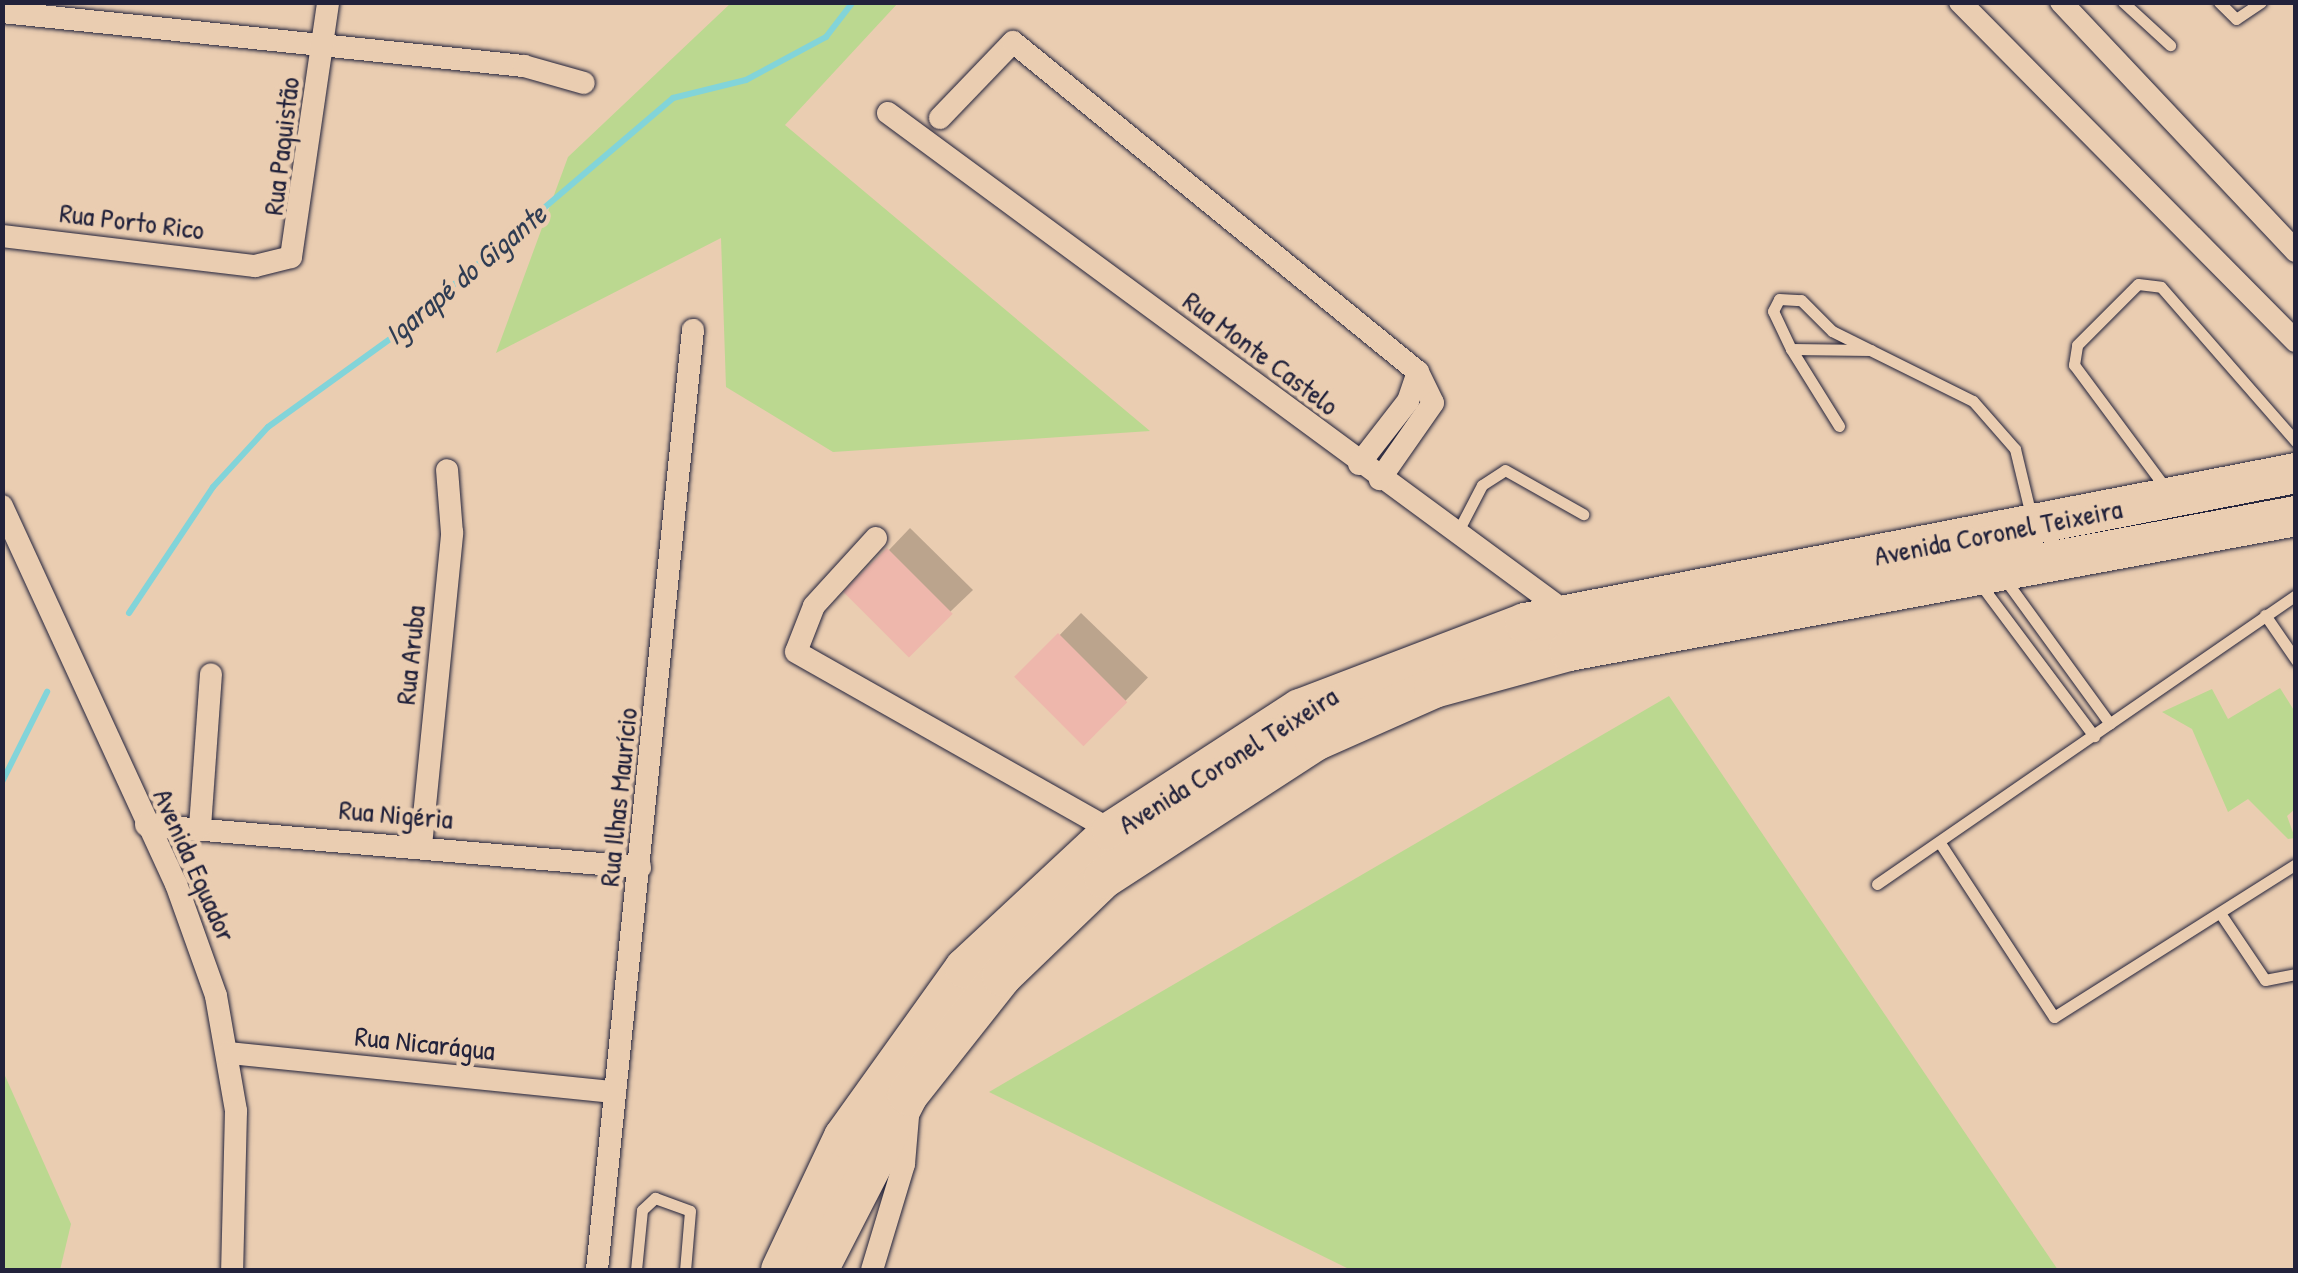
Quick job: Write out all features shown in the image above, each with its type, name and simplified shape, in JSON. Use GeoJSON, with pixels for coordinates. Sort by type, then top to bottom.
{"type":"FeatureCollection","features":[{"type":"Feature","properties":{"kind":"highway","name":"Avenida Coronel Teixeira"},"geometry":{"type":"LineString","coordinates":[[782,1270],[844,1137],[920,1024],[1014,915],[1112,831],[1318,700],[1473,638],[1567,613],[2296,474]]}},
{"type":"Feature","properties":{"kind":"highway","name":"Avenida Coronel Teixeira"},"geometry":{"type":"LineString","coordinates":[[818,1270],[908,1095],[1002,976],[1104,878],[1314,741],[1434,688],[1569,651],[2296,516]]}},
{"type":"Feature","properties":{"kind":"street","name":"Rua Paquistão"},"geometry":{"type":"LineString","coordinates":[[255,266],[291,257],[299,240],[328,2]]}},
{"type":"Feature","properties":{"kind":"street"},"geometry":{"type":"LineString","coordinates":[[1960,2],[2296,341]]}},
{"type":"Feature","properties":{"kind":"street"},"geometry":{"type":"LineString","coordinates":[[2062,2],[2296,251]]}},
{"type":"Feature","properties":{"kind":"street"},"geometry":{"type":"LineString","coordinates":[[2,12],[524,66],[584,83]]}},
{"type":"Feature","properties":{"kind":"street"},"geometry":{"type":"LineString","coordinates":[[940,118],[1013,42],[1418,372],[1433,403],[1380,479]]}},
{"type":"Feature","properties":{"kind":"street","name":"Rua Monte Castelo"},"geometry":{"type":"LineString","coordinates":[[888,112],[1359,464],[1567,613]]}},
{"type":"Feature","properties":{"kind":"street","name":"Rua Porto Rico"},"geometry":{"type":"LineString","coordinates":[[2,236],[255,266]]}},
{"type":"Feature","properties":{"kind":"street","name":"Rua Ilhas Maurício"},"geometry":{"type":"LineString","coordinates":[[597,1270],[693,330]]}},
{"type":"Feature","properties":{"kind":"street"},"geometry":{"type":"LineString","coordinates":[[1359,464],[1408,401],[1418,372]]}},
{"type":"Feature","properties":{"kind":"street","name":"Rua Aruba"},"geometry":{"type":"LineString","coordinates":[[421,846],[452,534],[447,470]]}},
{"type":"Feature","properties":{"kind":"street","name":"Avenida Equador"},"geometry":{"type":"LineString","coordinates":[[2,506],[200,944],[229,1053],[240,1175],[232,1270]]}},
{"type":"Feature","properties":{"kind":"street"},"geometry":{"type":"LineString","coordinates":[[876,538],[814,606],[796,652],[1112,831]]}},
{"type":"Feature","properties":{"kind":"street"},"geometry":{"type":"LineString","coordinates":[[200,827],[211,674]]}},
{"type":"Feature","properties":{"kind":"street","name":"Rua Nigéria"},"geometry":{"type":"LineString","coordinates":[[146,825],[640,867]]}},
{"type":"Feature","properties":{"kind":"street","name":"Rua Nicarágua"},"geometry":{"type":"LineString","coordinates":[[229,1053],[615,1092]]}},
{"type":"Feature","properties":{"kind":"street"},"geometry":{"type":"LineString","coordinates":[[872,1270],[912,1128],[908,1095]]}},
{"type":"Feature","properties":{"kind":"lane"},"geometry":{"type":"LineString","coordinates":[[2123,2],[2170,46]]}},
{"type":"Feature","properties":{"kind":"lane"},"geometry":{"type":"LineString","coordinates":[[2219,2],[2236,19],[2261,2]]}},
{"type":"Feature","properties":{"kind":"lane"},"geometry":{"type":"LineString","coordinates":[[2172,498],[2074,365],[2077,345],[2138,284],[2161,287],[2296,442]]}},
{"type":"Feature","properties":{"kind":"lane"},"geometry":{"type":"LineString","coordinates":[[1839,426],[1790,350],[1774,311],[1778,299],[1801,300],[1832,331],[1880,350],[1973,401],[2015,449],[2033,526]]}},
{"type":"Feature","properties":{"kind":"lane"},"geometry":{"type":"LineString","coordinates":[[1790,350],[1880,350]]}},
{"type":"Feature","properties":{"kind":"lane"},"geometry":{"type":"LineString","coordinates":[[1456,535],[1482,485],[1506,470],[1583,514]]}},
{"type":"Feature","properties":{"kind":"lane"},"geometry":{"type":"LineString","coordinates":[[1988,575],[2110,724]]}},
{"type":"Feature","properties":{"kind":"lane"},"geometry":{"type":"LineString","coordinates":[[1988,575],[2094,736]]}},
{"type":"Feature","properties":{"kind":"lane"},"geometry":{"type":"LineString","coordinates":[[1878,884],[2296,595]]}},
{"type":"Feature","properties":{"kind":"lane"},"geometry":{"type":"LineString","coordinates":[[2265,615],[2296,660]]}},
{"type":"Feature","properties":{"kind":"lane"},"geometry":{"type":"LineString","coordinates":[[1940,843],[2054,1017],[2222,916],[2296,864]]}},
{"type":"Feature","properties":{"kind":"lane"},"geometry":{"type":"LineString","coordinates":[[2222,916],[2265,980],[2296,974]]}},
{"type":"Feature","properties":{"kind":"lane"},"geometry":{"type":"LineString","coordinates":[[636,1270],[642,1210],[655,1198],[690,1212],[685,1270]]}},
{"type":"Feature","properties":{"kind":"green space"},"geometry":{"type":"Polygon","coordinates":[[[732,2],[898,3],[785,125],[1150,431],[833,452],[726,387],[721,238],[496,353],[568,157],[732,2]]]}},
{"type":"Feature","properties":{"kind":"green space"},"geometry":{"type":"Polygon","coordinates":[[[2280,688],[2295,712],[2295,809],[2287,816],[2295,838],[2288,839],[2248,799],[2228,812],[2192,729],[2162,712],[2212,689],[2228,719],[2280,688]]]}},
{"type":"Feature","properties":{"kind":"green space"},"geometry":{"type":"Polygon","coordinates":[[[1669,696],[2058,1270],[1351,1270],[989,1092],[1669,696]]]}},
{"type":"Feature","properties":{"kind":"green space"},"geometry":{"type":"Polygon","coordinates":[[[2,1069],[71,1224],[60,1270],[3,1270],[2,1069]]]}},
{"type":"Feature","properties":{"kind":"building"},"geometry":{"type":"Polygon","coordinates":[[[887,548],[953,614],[909,658],[843,592],[887,548]]]}},
{"type":"Feature","properties":{"kind":"building"},"geometry":{"type":"Polygon","coordinates":[[[1058,633],[1127,702],[1083,746],[1014,677],[1058,633]]]}},
{"type":"Feature","properties":{"kind":"waterway","name":"Igarapé do Gigante"},"geometry":{"type":"LineString","coordinates":[[129,613],[213,487],[268,427],[390,339],[673,98],[746,80],[826,37],[853,2]]}},
{"type":"Feature","properties":{"kind":"waterway"},"geometry":{"type":"LineString","coordinates":[[2,782],[47,692]]}}]}
